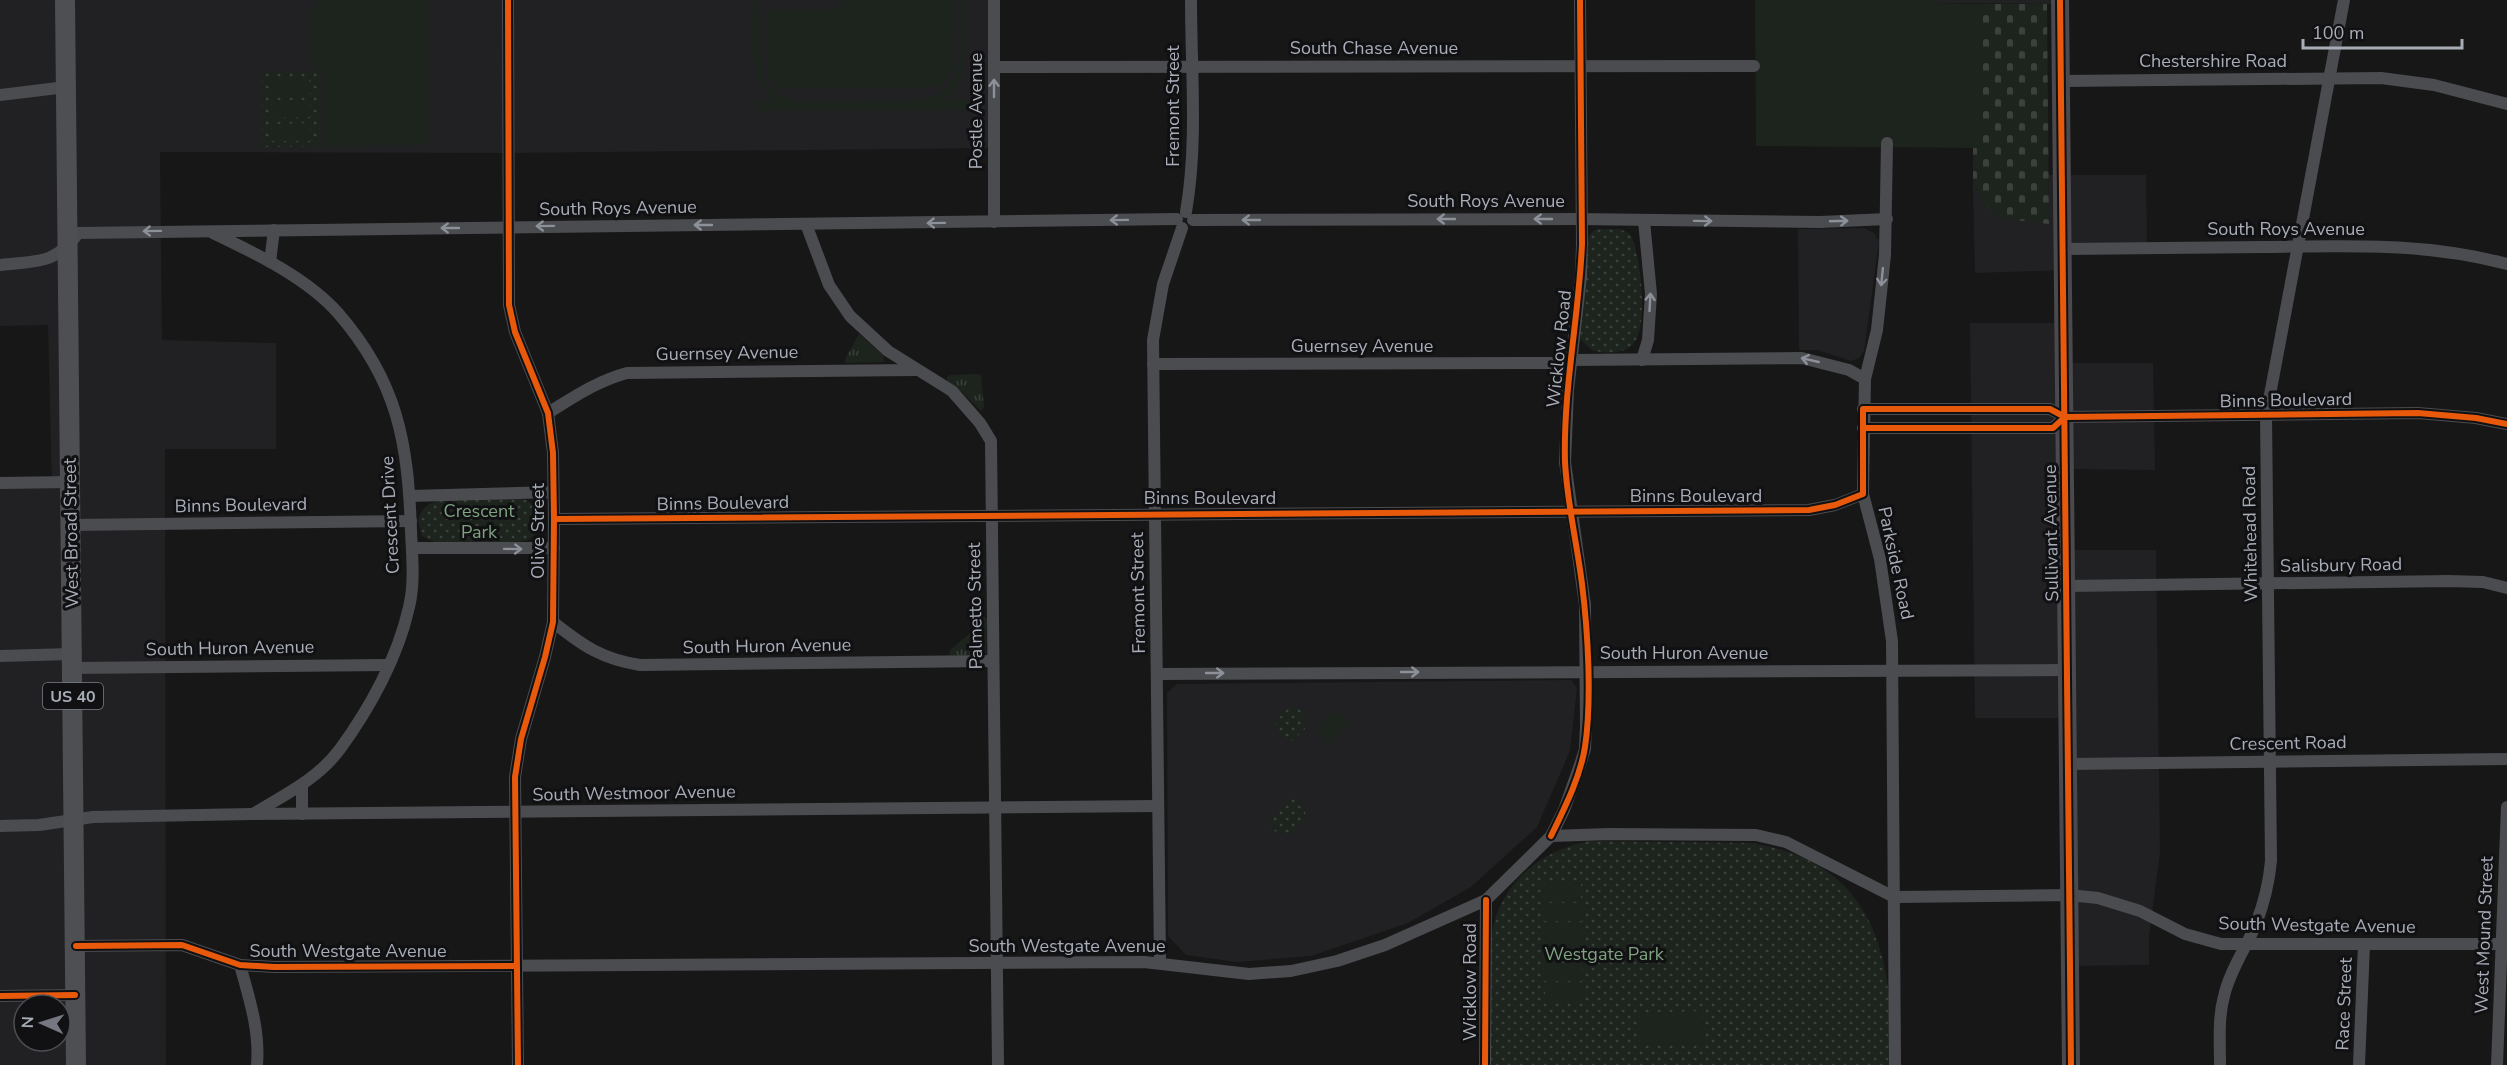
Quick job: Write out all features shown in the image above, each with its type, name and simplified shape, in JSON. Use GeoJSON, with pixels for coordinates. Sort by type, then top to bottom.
{"type":"FeatureCollection","features":[{"type":"Feature","properties":{"kind":"main road","name":"West Broad Street"},"geometry":{"type":"LineString","coordinates":[[65,0],[76,1065]]}},
{"type":"Feature","properties":{"kind":"main road","name":"Sullivant Avenue"},"geometry":{"type":"LineString","coordinates":[[2060,0],[2071,1065]]}},
{"type":"Feature","properties":{"kind":"street","name":"Olive Street"},"geometry":{"type":"LineString","coordinates":[[508,0],[509,305],[515,332],[548,413],[553,453],[554,519],[553,622],[521,739],[515,777],[518,1065]]}},
{"type":"Feature","properties":{"kind":"street","name":"Postle Avenue"},"geometry":{"type":"LineString","coordinates":[[994,0],[994,222]]}},
{"type":"Feature","properties":{"kind":"street","name":"Fremont Street"},"geometry":{"type":"LineString","coordinates":[[1160,962],[1153,340],[1160,295],[1185,220],[1191,186],[1191,0]]}},
{"type":"Feature","properties":{"kind":"street","name":"Wicklow Road"},"geometry":{"type":"LineString","coordinates":[[1551,836],[1564,810],[1585,749],[1587,672],[1585,605],[1570,511],[1565,462],[1568,390],[1581,276],[1580,0]]}},
{"type":"Feature","properties":{"kind":"street","name":"Whitehead Road"},"geometry":{"type":"LineString","coordinates":[[2220,1065],[2220,1031],[2224,996],[2244,945],[2255,925],[2269,886],[2271,861],[2266,416],[2344,0]]}},
{"type":"Feature","properties":{"kind":"street","name":"South Chase Avenue"},"geometry":{"type":"LineString","coordinates":[[994,67],[1754,66]]}},
{"type":"Feature","properties":{"kind":"street","name":"Chestershire Road"},"geometry":{"type":"LineString","coordinates":[[2060,81],[2381,78],[2434,85],[2507,104]]}},
{"type":"Feature","properties":{"kind":"street"},"geometry":{"type":"LineString","coordinates":[[0,95],[66,87]]}},
{"type":"Feature","properties":{"kind":"street","name":"Parkside Road"},"geometry":{"type":"LineString","coordinates":[[1887,143],[1887,219],[1877,330],[1865,379],[1863,494],[1880,559],[1892,641],[1895,1065]]}},
{"type":"Feature","properties":{"kind":"street","name":"South Roys Avenue"},"geometry":{"type":"LineString","coordinates":[[68,248],[78,232],[1185,220],[1582,219],[1820,222],[1887,219]]}},
{"type":"Feature","properties":{"kind":"street"},"geometry":{"type":"LineString","coordinates":[[1642,360],[1648,340],[1651,294],[1644,221]]}},
{"type":"Feature","properties":{"kind":"street","name":"Palmetto Street"},"geometry":{"type":"LineString","coordinates":[[806,224],[829,285],[850,316],[888,351],[952,391],[980,423],[991,441],[998,1065]]}},
{"type":"Feature","properties":{"kind":"street"},"geometry":{"type":"LineString","coordinates":[[270,262],[274,230]]}},
{"type":"Feature","properties":{"kind":"street","name":"Crescent Drive"},"geometry":{"type":"LineString","coordinates":[[211,232],[287,271],[336,311],[372,358],[397,413],[404,443],[410,496],[412,548],[410,606],[388,665],[364,712],[340,749],[302,785],[252,814]]}},
{"type":"Feature","properties":{"kind":"street"},"geometry":{"type":"LineString","coordinates":[[0,265],[51,259],[68,248]]}},
{"type":"Feature","properties":{"kind":"street","name":"South Roys Avenue"},"geometry":{"type":"LineString","coordinates":[[2063,249],[2426,248],[2472,255],[2507,264]]}},
{"type":"Feature","properties":{"kind":"street","name":"Guernsey Avenue"},"geometry":{"type":"LineString","coordinates":[[1153,364],[1571,362],[1803,358],[1849,370],[1865,379]]}},
{"type":"Feature","properties":{"kind":"street","name":"Guernsey Avenue"},"geometry":{"type":"LineString","coordinates":[[548,413],[587,388],[627,373],[917,370]]}},
{"type":"Feature","properties":{"kind":"street","name":"Binns Boulevard"},"geometry":{"type":"LineString","coordinates":[[1863,409],[2050,409],[2065,417],[2418,413],[2476,418],[2507,424]]}},
{"type":"Feature","properties":{"kind":"street","name":"Binns Boulevard"},"geometry":{"type":"LineString","coordinates":[[1863,428],[2053,428],[2065,417]]}},
{"type":"Feature","properties":{"kind":"street"},"geometry":{"type":"LineString","coordinates":[[0,483],[70,482]]}},
{"type":"Feature","properties":{"kind":"street"},"geometry":{"type":"LineString","coordinates":[[410,496],[553,492]]}},
{"type":"Feature","properties":{"kind":"street","name":"Binns Boulevard"},"geometry":{"type":"LineString","coordinates":[[554,519],[1809,510],[1835,505],[1863,494]]}},
{"type":"Feature","properties":{"kind":"street","name":"Binns Boulevard"},"geometry":{"type":"LineString","coordinates":[[71,525],[411,521]]}},
{"type":"Feature","properties":{"kind":"street"},"geometry":{"type":"LineString","coordinates":[[412,548],[554,548]]}},
{"type":"Feature","properties":{"kind":"street","name":"Salisbury Road"},"geometry":{"type":"LineString","coordinates":[[2067,586],[2450,581],[2483,582],[2507,588]]}},
{"type":"Feature","properties":{"kind":"street","name":"South Huron Avenue"},"geometry":{"type":"LineString","coordinates":[[553,622],[589,650],[614,661],[640,665],[993,661]]}},
{"type":"Feature","properties":{"kind":"street","name":"South Huron Avenue"},"geometry":{"type":"LineString","coordinates":[[0,656],[72,661],[388,665]]}},
{"type":"Feature","properties":{"kind":"street","name":"South Huron Avenue"},"geometry":{"type":"LineString","coordinates":[[1157,674],[2067,670]]}},
{"type":"Feature","properties":{"kind":"street","name":"Crescent Road"},"geometry":{"type":"LineString","coordinates":[[2068,764],[2507,759]]}},
{"type":"Feature","properties":{"kind":"street"},"geometry":{"type":"LineString","coordinates":[[302,785],[302,814]]}},
{"type":"Feature","properties":{"kind":"street","name":"South Westmoor Avenue"},"geometry":{"type":"LineString","coordinates":[[0,826],[39,825],[93,817],[252,814],[1158,806]]}},
{"type":"Feature","properties":{"kind":"street","name":"West Mound Street"},"geometry":{"type":"LineString","coordinates":[[2497,1065],[2507,807]]}},
{"type":"Feature","properties":{"kind":"street","name":"South Westgate Avenue"},"geometry":{"type":"LineString","coordinates":[[75,946],[182,945],[240,965],[274,968],[1160,962],[1212,971],[1249,974],[1291,971],[1337,961],[1385,945],[1486,900],[1551,836],[1609,834],[1756,835],[1786,842],[1894,897],[2069,895],[2098,898],[2140,910],[2184,934],[2204,941],[2244,945],[2501,944]]}},
{"type":"Feature","properties":{"kind":"street","name":"Wicklow Road"},"geometry":{"type":"LineString","coordinates":[[1485,1065],[1486,900]]}},
{"type":"Feature","properties":{"kind":"street","name":"Race Street"},"geometry":{"type":"LineString","coordinates":[[2359,1065],[2364,945]]}},
{"type":"Feature","properties":{"kind":"street"},"geometry":{"type":"LineString","coordinates":[[240,965],[256,1025],[257,1065]]}},
{"type":"Feature","properties":{"kind":"street"},"geometry":{"type":"LineString","coordinates":[[0,996],[75,995]]}},
{"type":"Feature","properties":{"kind":"shaded area"},"geometry":{"type":"Polygon","coordinates":[[[0,0],[990,0],[992,148],[509,153],[160,152],[162,340],[276,343],[276,449],[165,449],[166,1065],[0,1065],[0,488],[52,488],[48,325],[0,326],[0,0]]]}},
{"type":"Feature","properties":{"kind":"shaded area"},"geometry":{"type":"Polygon","coordinates":[[[1930,0],[2067,0],[2067,4],[1930,3],[1930,0]]]}},
{"type":"Feature","properties":{"kind":"shaded area"},"geometry":{"type":"Polygon","coordinates":[[[2049,175],[2146,175],[2147,245],[2067,245],[2068,270],[1975,273],[1973,190],[1980,189],[2049,224],[2049,175]]]}},
{"type":"Feature","properties":{"kind":"shaded area"},"geometry":{"type":"Polygon","coordinates":[[[1864,228],[1874,233],[1879,242],[1864,351],[1859,358],[1851,361],[1818,350],[1799,350],[1798,229],[1864,228]]]}},
{"type":"Feature","properties":{"kind":"shaded area"},"geometry":{"type":"Polygon","coordinates":[[[1970,323],[2067,323],[2068,363],[2153,363],[2155,470],[2069,469],[2069,550],[2156,550],[2160,852],[2149,937],[2149,965],[2067,966],[2065,718],[1975,718],[1970,323]]]}},
{"type":"Feature","properties":{"kind":"shaded area"},"geometry":{"type":"Polygon","coordinates":[[[1571,680],[1577,688],[1570,751],[1537,827],[1471,887],[1408,923],[1311,956],[1237,962],[1186,955],[1168,936],[1167,693],[1177,684],[1571,680]]]}},
{"type":"Feature","properties":{"kind":"green space"},"geometry":{"type":"Polygon","coordinates":[[[321,0],[430,0],[430,145],[321,146],[321,69],[312,69],[311,11],[321,0]]]}},
{"type":"Feature","properties":{"kind":"green space"},"geometry":{"type":"Polygon","coordinates":[[[753,0],[760,0],[761,66],[767,83],[780,95],[800,101],[921,100],[936,95],[947,86],[954,75],[959,46],[958,0],[965,0],[966,54],[964,67],[954,90],[944,100],[978,100],[978,110],[755,111],[755,101],[774,100],[764,90],[754,67],[752,54],[753,0]]]}},
{"type":"Feature","properties":{"kind":"green space"},"geometry":{"type":"Polygon","coordinates":[[[841,0],[954,0],[955,32],[951,33],[951,72],[939,87],[778,89],[768,75],[768,9],[840,9],[841,0]]]}},
{"type":"Feature","properties":{"kind":"green space"},"geometry":{"type":"Polygon","coordinates":[[[1755,0],[1930,0],[1931,3],[1979,4],[1979,148],[1756,146],[1755,0]]]}},
{"type":"Feature","properties":{"kind":"green space"},"geometry":{"type":"Polygon","coordinates":[[[1979,4],[2047,4],[2049,224],[1998,218],[1981,201],[1980,189],[1973,190],[1973,147],[1979,147],[1979,4]]]}},
{"type":"Feature","properties":{"kind":"green space"},"geometry":{"type":"Polygon","coordinates":[[[319,71],[320,146],[262,147],[262,72],[319,71]]]}},
{"type":"Feature","properties":{"kind":"green space"},"geometry":{"type":"Polygon","coordinates":[[[271,77],[309,77],[310,94],[272,95],[271,77]]]}},
{"type":"Feature","properties":{"kind":"green space"},"geometry":{"type":"Polygon","coordinates":[[[272,100],[310,100],[310,117],[272,118],[272,100]]]}},
{"type":"Feature","properties":{"kind":"green space"},"geometry":{"type":"Polygon","coordinates":[[[310,123],[310,141],[272,141],[272,124],[310,123]]]}},
{"type":"Feature","properties":{"kind":"green space"},"geometry":{"type":"Polygon","coordinates":[[[1620,229],[1630,234],[1640,273],[1642,307],[1638,336],[1629,348],[1619,352],[1593,351],[1580,339],[1587,239],[1593,231],[1620,229]]]}},
{"type":"Feature","properties":{"kind":"green space"},"geometry":{"type":"Polygon","coordinates":[[[859,334],[883,355],[884,362],[845,363],[859,334]]]}},
{"type":"Feature","properties":{"kind":"green space"},"geometry":{"type":"Polygon","coordinates":[[[951,375],[981,375],[984,407],[981,411],[947,381],[947,377],[951,375]]]}},
{"type":"Feature","properties":{"kind":"green space","name":"Crescent Park"},"geometry":{"type":"Polygon","coordinates":[[[453,499],[523,499],[538,512],[540,525],[538,531],[527,540],[498,543],[439,543],[422,536],[418,520],[424,509],[431,503],[453,499]]]}},
{"type":"Feature","properties":{"kind":"green space"},"geometry":{"type":"Polygon","coordinates":[[[984,617],[987,619],[986,654],[951,656],[950,650],[984,617]]]}},
{"type":"Feature","properties":{"kind":"green space"},"geometry":{"type":"Polygon","coordinates":[[[1286,708],[1303,709],[1304,712],[1305,729],[1290,743],[1276,730],[1275,725],[1286,708]]]}},
{"type":"Feature","properties":{"kind":"green space"},"geometry":{"type":"Polygon","coordinates":[[[1336,709],[1350,723],[1329,744],[1315,729],[1336,709]]]}},
{"type":"Feature","properties":{"kind":"green space"},"geometry":{"type":"Polygon","coordinates":[[[1293,796],[1306,808],[1304,822],[1287,834],[1280,835],[1271,828],[1270,820],[1293,796]]]}},
{"type":"Feature","properties":{"kind":"green space","name":"Westgate Park"},"geometry":{"type":"Polygon","coordinates":[[[1590,841],[1750,843],[1781,850],[1808,860],[1831,874],[1850,892],[1865,913],[1876,937],[1889,996],[1890,1065],[1491,1065],[1491,943],[1492,930],[1500,907],[1518,879],[1543,858],[1573,845],[1590,841]]]}},
{"type":"Feature","properties":{"kind":"green space"},"geometry":{"type":"Polygon","coordinates":[[[1581,883],[1581,901],[1544,901],[1543,884],[1581,883]]]}},
{"type":"Feature","properties":{"kind":"green space"},"geometry":{"type":"Polygon","coordinates":[[[1544,903],[1582,903],[1582,921],[1544,921],[1544,903]]]}},
{"type":"Feature","properties":{"kind":"green space"},"geometry":{"type":"Polygon","coordinates":[[[1544,923],[1582,923],[1582,941],[1544,941],[1544,923]]]}},
{"type":"Feature","properties":{"kind":"green space"},"geometry":{"type":"Polygon","coordinates":[[[1582,943],[1582,961],[1544,961],[1544,944],[1582,943]]]}},
{"type":"Feature","properties":{"kind":"green space"},"geometry":{"type":"Polygon","coordinates":[[[1544,963],[1582,963],[1582,981],[1544,981],[1544,963]]]}},
{"type":"Feature","properties":{"kind":"green space"},"geometry":{"type":"Polygon","coordinates":[[[1545,983],[1582,983],[1583,1001],[1545,1001],[1545,983]]]}},
{"type":"Feature","properties":{"kind":"green space"},"geometry":{"type":"Polygon","coordinates":[[[1702,1011],[1703,1043],[1640,1045],[1640,1013],[1702,1011]]]}},
{"type":"Feature","properties":{"kind":"cycle path"},"geometry":{"type":"LineString","coordinates":[[508,0],[509,305],[515,332],[548,413],[553,453],[554,519],[553,622],[521,739],[515,777],[518,1065]]}},
{"type":"Feature","properties":{"kind":"cycle path"},"geometry":{"type":"LineString","coordinates":[[1551,836],[1579,770],[1585,747],[1588,708],[1584,603],[1565,462],[1566,407],[1582,244],[1580,0]]}},
{"type":"Feature","properties":{"kind":"cycle path"},"geometry":{"type":"LineString","coordinates":[[2060,0],[2071,1065]]}},
{"type":"Feature","properties":{"kind":"cycle path"},"geometry":{"type":"LineString","coordinates":[[554,519],[1809,510],[1835,505],[1863,494],[1863,409],[2050,409],[2065,417],[2418,413],[2476,418],[2507,424]]}},
{"type":"Feature","properties":{"kind":"cycle path"},"geometry":{"type":"LineString","coordinates":[[1863,428],[2053,428],[2065,417]]}},
{"type":"Feature","properties":{"kind":"cycle path"},"geometry":{"type":"LineString","coordinates":[[1485,1065],[1486,900]]}},
{"type":"Feature","properties":{"kind":"cycle path"},"geometry":{"type":"LineString","coordinates":[[76,946],[182,945],[240,965],[274,967],[516,966]]}},
{"type":"Feature","properties":{"kind":"cycle path"},"geometry":{"type":"LineString","coordinates":[[0,996],[75,995]]}}]}
